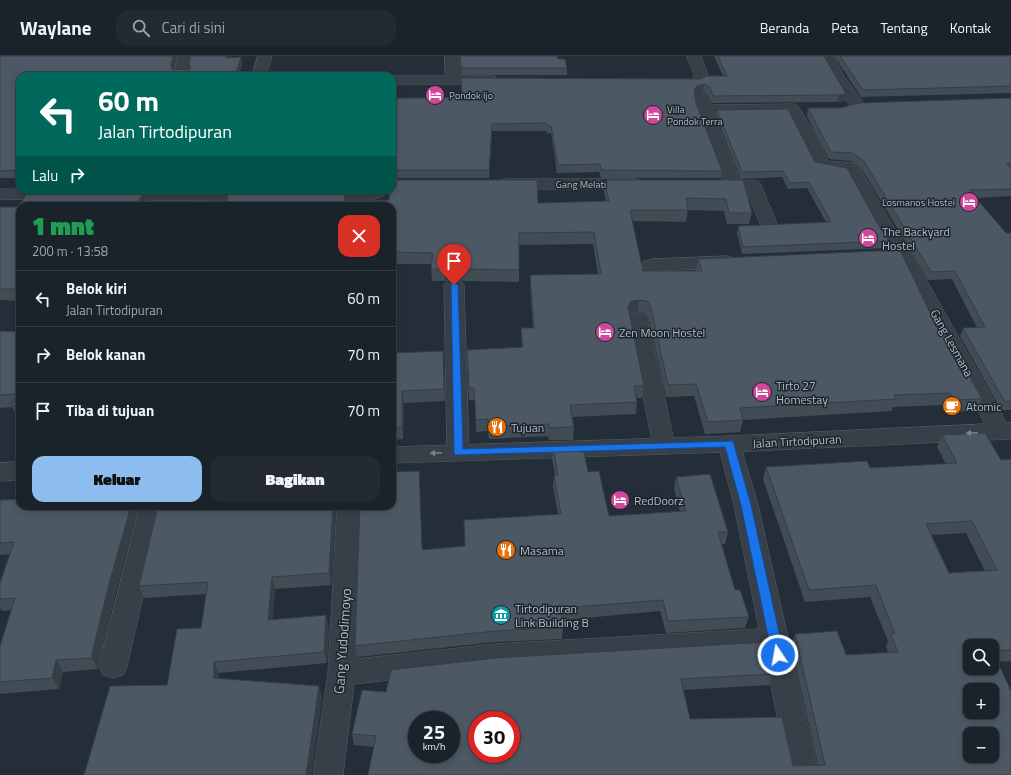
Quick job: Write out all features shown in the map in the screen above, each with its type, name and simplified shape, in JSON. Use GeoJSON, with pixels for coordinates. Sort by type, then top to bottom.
{"type":"FeatureCollection","features":[{"type":"Feature","properties":{"kind":"street"},"geometry":{"type":"LineString","coordinates":[[181,72],[185,56]]}},
{"type":"Feature","properties":{"kind":"street"},"geometry":{"type":"LineString","coordinates":[[260,72],[265,56]]}},
{"type":"Feature","properties":{"kind":"street"},"geometry":{"type":"LineString","coordinates":[[451,80],[452,56]]}},
{"type":"Feature","properties":{"kind":"street"},"geometry":{"type":"LineString","coordinates":[[694,56],[701,75],[699,81],[704,110],[734,185]]}},
{"type":"Feature","properties":{"kind":"street"},"geometry":{"type":"LineString","coordinates":[[826,56],[837,76],[849,106],[872,104]]}},
{"type":"Feature","properties":{"kind":"street"},"geometry":{"type":"LineString","coordinates":[[396,80],[507,80]]}},
{"type":"Feature","properties":{"kind":"street"},"geometry":{"type":"LineString","coordinates":[[683,81],[699,81]]}},
{"type":"Feature","properties":{"kind":"street","name":"Gang Lesmana"},"geometry":{"type":"LineString","coordinates":[[704,110],[800,109],[808,135],[821,164],[826,166],[847,167],[853,170],[884,227],[903,254],[1006,431]]}},
{"type":"Feature","properties":{"kind":"street","name":"Gang Melati"},"geometry":{"type":"LineString","coordinates":[[495,184],[654,184]]}},
{"type":"Feature","properties":{"kind":"street"},"geometry":{"type":"LineString","coordinates":[[702,185],[752,185],[768,224]]}},
{"type":"Feature","properties":{"kind":"street"},"geometry":{"type":"LineString","coordinates":[[50,194],[69,195]]}},
{"type":"Feature","properties":{"kind":"street"},"geometry":{"type":"LineString","coordinates":[[296,197],[358,198],[373,194]]}},
{"type":"Feature","properties":{"kind":"street"},"geometry":{"type":"LineString","coordinates":[[100,195],[210,197],[273,196]]}},
{"type":"Feature","properties":{"kind":"street"},"geometry":{"type":"LineString","coordinates":[[880,255],[903,254]]}},
{"type":"Feature","properties":{"kind":"street"},"geometry":{"type":"LineString","coordinates":[[651,265],[743,261]]}},
{"type":"Feature","properties":{"kind":"street"},"geometry":{"type":"LineString","coordinates":[[454,285],[458,452]]}},
{"type":"Feature","properties":{"kind":"street"},"geometry":{"type":"LineString","coordinates":[[638,319],[664,446]]}},
{"type":"Feature","properties":{"kind":"street","name":"Jalan Tirtodipuran"},"geometry":{"type":"LineString","coordinates":[[396,455],[729,444],[1006,431]]}},
{"type":"Feature","properties":{"kind":"street"},"geometry":{"type":"LineString","coordinates":[[729,444],[746,505],[804,775]]}},
{"type":"Feature","properties":{"kind":"street"},"geometry":{"type":"LineString","coordinates":[[0,472],[16,471]]}},
{"type":"Feature","properties":{"kind":"street"},"geometry":{"type":"LineString","coordinates":[[112,666],[151,510]]}},
{"type":"Feature","properties":{"kind":"street","name":"Gang Yudodimoyo"},"geometry":{"type":"LineString","coordinates":[[328,775],[342,673],[349,510]]}},
{"type":"Feature","properties":{"kind":"street"},"geometry":{"type":"LineString","coordinates":[[342,673],[503,656],[775,640]]}},
{"type":"Feature","properties":{"kind":"building"},"geometry":{"type":"Polygon","coordinates":[[[0,56],[173,56],[171,66],[172,69],[189,70],[191,68],[189,65],[190,56],[227,56],[226,58],[241,57],[236,72],[16,72],[16,170],[0,171],[0,56]]]}},
{"type":"Feature","properties":{"kind":"building"},"geometry":{"type":"Polygon","coordinates":[[[460,56],[557,56],[558,59],[565,59],[567,68],[461,68],[460,56]]]}},
{"type":"Feature","properties":{"kind":"building"},"geometry":{"type":"Polygon","coordinates":[[[718,56],[824,56],[846,94],[713,96],[710,87],[704,84],[697,86],[694,90],[696,103],[722,171],[601,170],[600,164],[558,165],[551,126],[547,126],[546,123],[492,124],[489,170],[396,170],[396,98],[462,97],[461,78],[700,79],[707,76],[727,76],[718,56]]]}},
{"type":"Feature","properties":{"kind":"building"},"geometry":{"type":"Polygon","coordinates":[[[840,56],[1011,56],[1011,86],[863,90],[840,56]]]}},
{"type":"Feature","properties":{"kind":"building"},"geometry":{"type":"Polygon","coordinates":[[[1011,98],[1011,163],[1007,163],[1011,169],[1011,189],[969,190],[1006,233],[1011,233],[1011,401],[1005,402],[963,328],[985,327],[955,271],[931,272],[864,161],[853,153],[831,152],[808,108],[840,108],[859,103],[1011,98]]]}},
{"type":"Feature","properties":{"kind":"building"},"geometry":{"type":"Polygon","coordinates":[[[788,109],[815,162],[847,168],[876,221],[889,241],[743,247],[738,226],[831,222],[809,182],[790,183],[783,171],[742,172],[717,110],[788,109]]]}},
{"type":"Feature","properties":{"kind":"building"},"geometry":{"type":"Polygon","coordinates":[[[396,180],[537,180],[538,203],[609,201],[604,180],[743,180],[752,213],[729,213],[726,199],[686,198],[688,210],[630,210],[643,271],[702,271],[698,259],[900,250],[936,325],[941,325],[982,399],[954,400],[950,393],[894,395],[896,399],[740,408],[743,420],[708,422],[696,384],[668,385],[651,307],[647,301],[639,300],[631,301],[628,307],[644,386],[634,386],[637,402],[570,405],[574,427],[549,428],[549,424],[488,427],[488,419],[476,420],[474,388],[469,388],[467,350],[523,347],[521,328],[534,328],[530,275],[601,274],[594,232],[519,233],[519,270],[463,269],[454,266],[445,269],[431,269],[433,253],[396,252],[396,202],[226,202],[228,194],[345,194],[344,201],[389,200],[390,194],[396,194],[396,180]]]}},
{"type":"Feature","properties":{"kind":"building"},"geometry":{"type":"Polygon","coordinates":[[[27,194],[143,194],[138,202],[22,202],[27,194]]]}},
{"type":"Feature","properties":{"kind":"building"},"geometry":{"type":"Polygon","coordinates":[[[0,207],[16,207],[16,289],[0,289],[0,207]]]}},
{"type":"Feature","properties":{"kind":"building"},"geometry":{"type":"Polygon","coordinates":[[[0,331],[16,332],[16,394],[0,395],[0,331]]]}},
{"type":"Feature","properties":{"kind":"building"},"geometry":{"type":"Polygon","coordinates":[[[443,351],[444,389],[402,391],[402,427],[396,428],[396,353],[443,351]]]}},
{"type":"Feature","properties":{"kind":"building"},"geometry":{"type":"Polygon","coordinates":[[[16,398],[16,406],[12,406],[16,398]]]}},
{"type":"Feature","properties":{"kind":"building"},"geometry":{"type":"Polygon","coordinates":[[[985,433],[1001,460],[1011,459],[1011,650],[999,651],[999,639],[963,639],[963,675],[999,675],[999,664],[1011,691],[1011,775],[368,775],[376,736],[352,734],[362,690],[386,692],[391,670],[495,658],[767,642],[773,674],[681,679],[690,719],[782,717],[793,766],[825,765],[795,634],[837,631],[846,655],[898,652],[891,634],[895,634],[876,585],[809,590],[766,467],[867,461],[870,468],[957,463],[942,435],[985,433]],[[972,521],[926,524],[949,573],[997,570],[972,521]]]}},
{"type":"Feature","properties":{"kind":"building"},"geometry":{"type":"Polygon","coordinates":[[[577,446],[578,452],[584,452],[588,472],[599,471],[609,516],[686,511],[676,477],[710,474],[728,532],[718,532],[735,590],[740,590],[749,617],[668,621],[663,600],[562,608],[563,627],[495,631],[355,646],[360,510],[396,510],[396,472],[419,471],[422,550],[465,546],[464,520],[561,514],[554,475],[558,475],[553,447],[577,446]]]}},
{"type":"Feature","properties":{"kind":"building"},"geometry":{"type":"Polygon","coordinates":[[[16,499],[16,510],[130,510],[108,588],[92,658],[56,660],[52,678],[0,682],[0,646],[15,598],[0,599],[0,583],[14,542],[0,543],[0,500],[16,499]]]}},
{"type":"Feature","properties":{"kind":"building"},"geometry":{"type":"Polygon","coordinates":[[[157,510],[333,510],[329,573],[272,577],[268,620],[326,615],[324,652],[214,662],[214,678],[319,686],[306,775],[84,775],[110,686],[167,685],[177,629],[201,628],[208,582],[139,586],[157,510]]]}},
{"type":"Feature","properties":{"kind":"place","name":"Pondok Ijo"},"geometry":{"type":"Point","coordinates":[435,95]}},
{"type":"Feature","properties":{"kind":"place","name":"Villa Pondok Terra"},"geometry":{"type":"Point","coordinates":[653,115]}},
{"type":"Feature","properties":{"kind":"place","name":"Losmanos Hostel"},"geometry":{"type":"Point","coordinates":[969,202]}},
{"type":"Feature","properties":{"kind":"place","name":"The Backyard Hostel"},"geometry":{"type":"Point","coordinates":[868,238]}},
{"type":"Feature","properties":{"kind":"place","name":"Zen Moon Hostel"},"geometry":{"type":"Point","coordinates":[605,332]}},
{"type":"Feature","properties":{"kind":"place","name":"Tirto 27 Homestay"},"geometry":{"type":"Point","coordinates":[762,392]}},
{"type":"Feature","properties":{"kind":"place","name":"Atomic"},"geometry":{"type":"Point","coordinates":[952,406]}},
{"type":"Feature","properties":{"kind":"place","name":"Tujuan"},"geometry":{"type":"Point","coordinates":[497,427]}},
{"type":"Feature","properties":{"kind":"place","name":"RedDoorz"},"geometry":{"type":"Point","coordinates":[620,500]}},
{"type":"Feature","properties":{"kind":"place","name":"Masama"},"geometry":{"type":"Point","coordinates":[506,550]}},
{"type":"Feature","properties":{"kind":"place","name":"Tirtodipuran Link Building B"},"geometry":{"type":"Point","coordinates":[501,615]}},
{"type":"Feature","properties":{"kind":"route"},"geometry":{"type":"LineString","coordinates":[[454,285],[458,452],[729,444],[746,505],[778,655]]}}]}
